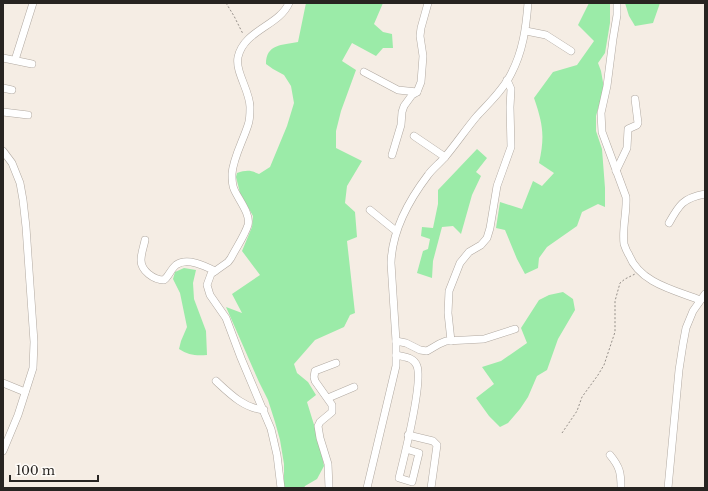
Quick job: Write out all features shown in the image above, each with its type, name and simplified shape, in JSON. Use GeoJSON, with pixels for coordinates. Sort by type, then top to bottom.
{"type":"FeatureCollection","features":[{"type":"Feature","properties":{"kind":"street"},"geometry":{"type":"LineString","coordinates":[[14,60],[33,3]]}},
{"type":"Feature","properties":{"kind":"street"},"geometry":{"type":"LineString","coordinates":[[281,488],[274,441],[264,410],[241,358],[226,318],[210,295],[207,285],[211,274],[228,262],[231,258],[248,224],[246,211],[233,188],[232,173],[249,124],[250,106],[238,64],[240,51],[255,34],[284,12],[290,3]]}},
{"type":"Feature","properties":{"kind":"street"},"geometry":{"type":"LineString","coordinates":[[392,155],[401,125],[404,106],[412,95],[417,92],[421,82],[421,32],[428,3]]}},
{"type":"Feature","properties":{"kind":"street"},"geometry":{"type":"LineString","coordinates":[[367,488],[394,379],[396,341],[391,251],[396,231],[415,194],[429,174],[445,157],[508,80],[517,61],[526,31],[528,3]]}},
{"type":"Feature","properties":{"kind":"street"},"geometry":{"type":"LineString","coordinates":[[618,3],[618,15],[602,113],[602,132],[626,197],[627,206],[624,244],[631,262],[639,273],[652,281],[702,297],[693,311],[686,328],[683,344],[668,488]]}},
{"type":"Feature","properties":{"kind":"street"},"geometry":{"type":"LineString","coordinates":[[526,31],[546,35],[571,51]]}},
{"type":"Feature","properties":{"kind":"street"},"geometry":{"type":"LineString","coordinates":[[3,58],[32,64]]}},
{"type":"Feature","properties":{"kind":"street"},"geometry":{"type":"LineString","coordinates":[[364,72],[398,90],[417,92]]}},
{"type":"Feature","properties":{"kind":"street"},"geometry":{"type":"LineString","coordinates":[[451,341],[448,314],[449,291],[460,263],[469,252],[481,245],[486,238],[490,228],[497,186],[510,147],[511,90],[508,80]]}},
{"type":"Feature","properties":{"kind":"street"},"geometry":{"type":"LineString","coordinates":[[3,88],[12,90]]}},
{"type":"Feature","properties":{"kind":"street"},"geometry":{"type":"LineString","coordinates":[[616,171],[626,148],[628,129],[637,125],[638,123],[634,99]]}},
{"type":"Feature","properties":{"kind":"street"},"geometry":{"type":"LineString","coordinates":[[3,112],[28,115]]}},
{"type":"Feature","properties":{"kind":"street"},"geometry":{"type":"LineString","coordinates":[[414,136],[445,157]]}},
{"type":"Feature","properties":{"kind":"street"},"geometry":{"type":"LineString","coordinates":[[3,151],[12,163],[20,183],[26,227],[34,342],[33,368],[18,415],[3,451]]}},
{"type":"Feature","properties":{"kind":"street"},"geometry":{"type":"LineString","coordinates":[[669,223],[679,205],[687,199],[705,194]]}},
{"type":"Feature","properties":{"kind":"street"},"geometry":{"type":"LineString","coordinates":[[370,210],[396,231]]}},
{"type":"Feature","properties":{"kind":"street"},"geometry":{"type":"LineString","coordinates":[[145,240],[141,259],[142,264],[148,274],[154,278],[164,280],[175,266],[180,263],[194,262],[215,271]]}},
{"type":"Feature","properties":{"kind":"street"},"geometry":{"type":"LineString","coordinates":[[396,341],[406,343],[420,350],[427,350],[439,344],[451,341],[484,338],[515,329]]}},
{"type":"Feature","properties":{"kind":"street"},"geometry":{"type":"LineString","coordinates":[[396,355],[408,357],[414,361],[417,366],[417,386],[406,449]]}},
{"type":"Feature","properties":{"kind":"street"},"geometry":{"type":"LineString","coordinates":[[329,488],[328,464],[318,426],[320,422],[332,412],[332,405],[315,381],[314,373],[315,371],[336,363]]}},
{"type":"Feature","properties":{"kind":"street"},"geometry":{"type":"LineString","coordinates":[[216,381],[248,406],[253,409],[264,410]]}},
{"type":"Feature","properties":{"kind":"street"},"geometry":{"type":"LineString","coordinates":[[3,383],[26,392]]}},
{"type":"Feature","properties":{"kind":"street"},"geometry":{"type":"LineString","coordinates":[[328,398],[354,387]]}},
{"type":"Feature","properties":{"kind":"street"},"geometry":{"type":"LineString","coordinates":[[408,435],[433,441],[437,445],[431,488]]}},
{"type":"Feature","properties":{"kind":"street"},"geometry":{"type":"LineString","coordinates":[[610,455],[619,469],[621,488]]}},
{"type":"Feature","properties":{"kind":"path"},"geometry":{"type":"LineString","coordinates":[[226,3],[247,42]]}},
{"type":"Feature","properties":{"kind":"path"},"geometry":{"type":"LineString","coordinates":[[562,433],[577,411],[587,389],[604,365],[615,332],[615,301],[620,283],[624,279],[639,273]]}},
{"type":"Feature","properties":{"kind":"green space"},"geometry":{"type":"Polygon","coordinates":[[[306,3],[383,3],[374,24],[383,32],[392,34],[393,48],[383,48],[376,56],[352,43],[342,61],[356,70],[341,111],[336,131],[336,148],[362,161],[347,186],[345,203],[355,212],[357,237],[347,241],[355,313],[350,315],[344,327],[315,340],[294,364],[297,373],[308,382],[316,395],[307,402],[319,441],[324,466],[317,479],[304,488],[284,488],[284,464],[280,440],[268,400],[226,307],[242,313],[232,294],[260,275],[242,251],[252,227],[253,216],[240,193],[236,177],[237,173],[246,171],[259,174],[270,167],[287,126],[294,103],[291,86],[284,75],[266,64],[267,57],[272,49],[276,47],[298,42],[306,3]]]}},
{"type":"Feature","properties":{"kind":"green space"},"geometry":{"type":"Polygon","coordinates":[[[589,3],[610,3],[610,23],[605,53],[598,63],[604,88],[596,116],[596,131],[602,149],[605,207],[598,204],[582,212],[577,226],[547,247],[539,258],[538,268],[525,274],[505,230],[496,228],[500,202],[522,209],[533,181],[542,186],[554,173],[539,163],[542,145],[542,130],[534,98],[553,72],[577,65],[594,41],[578,25],[589,3]]]}},
{"type":"Feature","properties":{"kind":"green space"},"geometry":{"type":"Polygon","coordinates":[[[625,3],[660,3],[653,23],[635,26],[629,16],[625,3]]]}},
{"type":"Feature","properties":{"kind":"green space"},"geometry":{"type":"Polygon","coordinates":[[[477,149],[487,158],[476,172],[481,176],[472,195],[461,234],[453,226],[442,227],[433,261],[432,278],[417,273],[423,251],[428,249],[430,239],[421,236],[422,227],[433,228],[438,204],[438,190],[477,149]]]}},
{"type":"Feature","properties":{"kind":"green space"},"geometry":{"type":"Polygon","coordinates":[[[184,268],[196,270],[193,283],[194,299],[206,331],[207,355],[192,355],[179,349],[187,327],[180,293],[173,279],[175,272],[184,268]]]}},
{"type":"Feature","properties":{"kind":"green space"},"geometry":{"type":"Polygon","coordinates":[[[563,292],[573,299],[575,310],[558,339],[547,370],[537,376],[528,397],[520,409],[508,423],[500,427],[489,416],[476,398],[494,384],[482,367],[501,361],[527,343],[521,328],[539,300],[549,295],[563,292]]]}}]}
